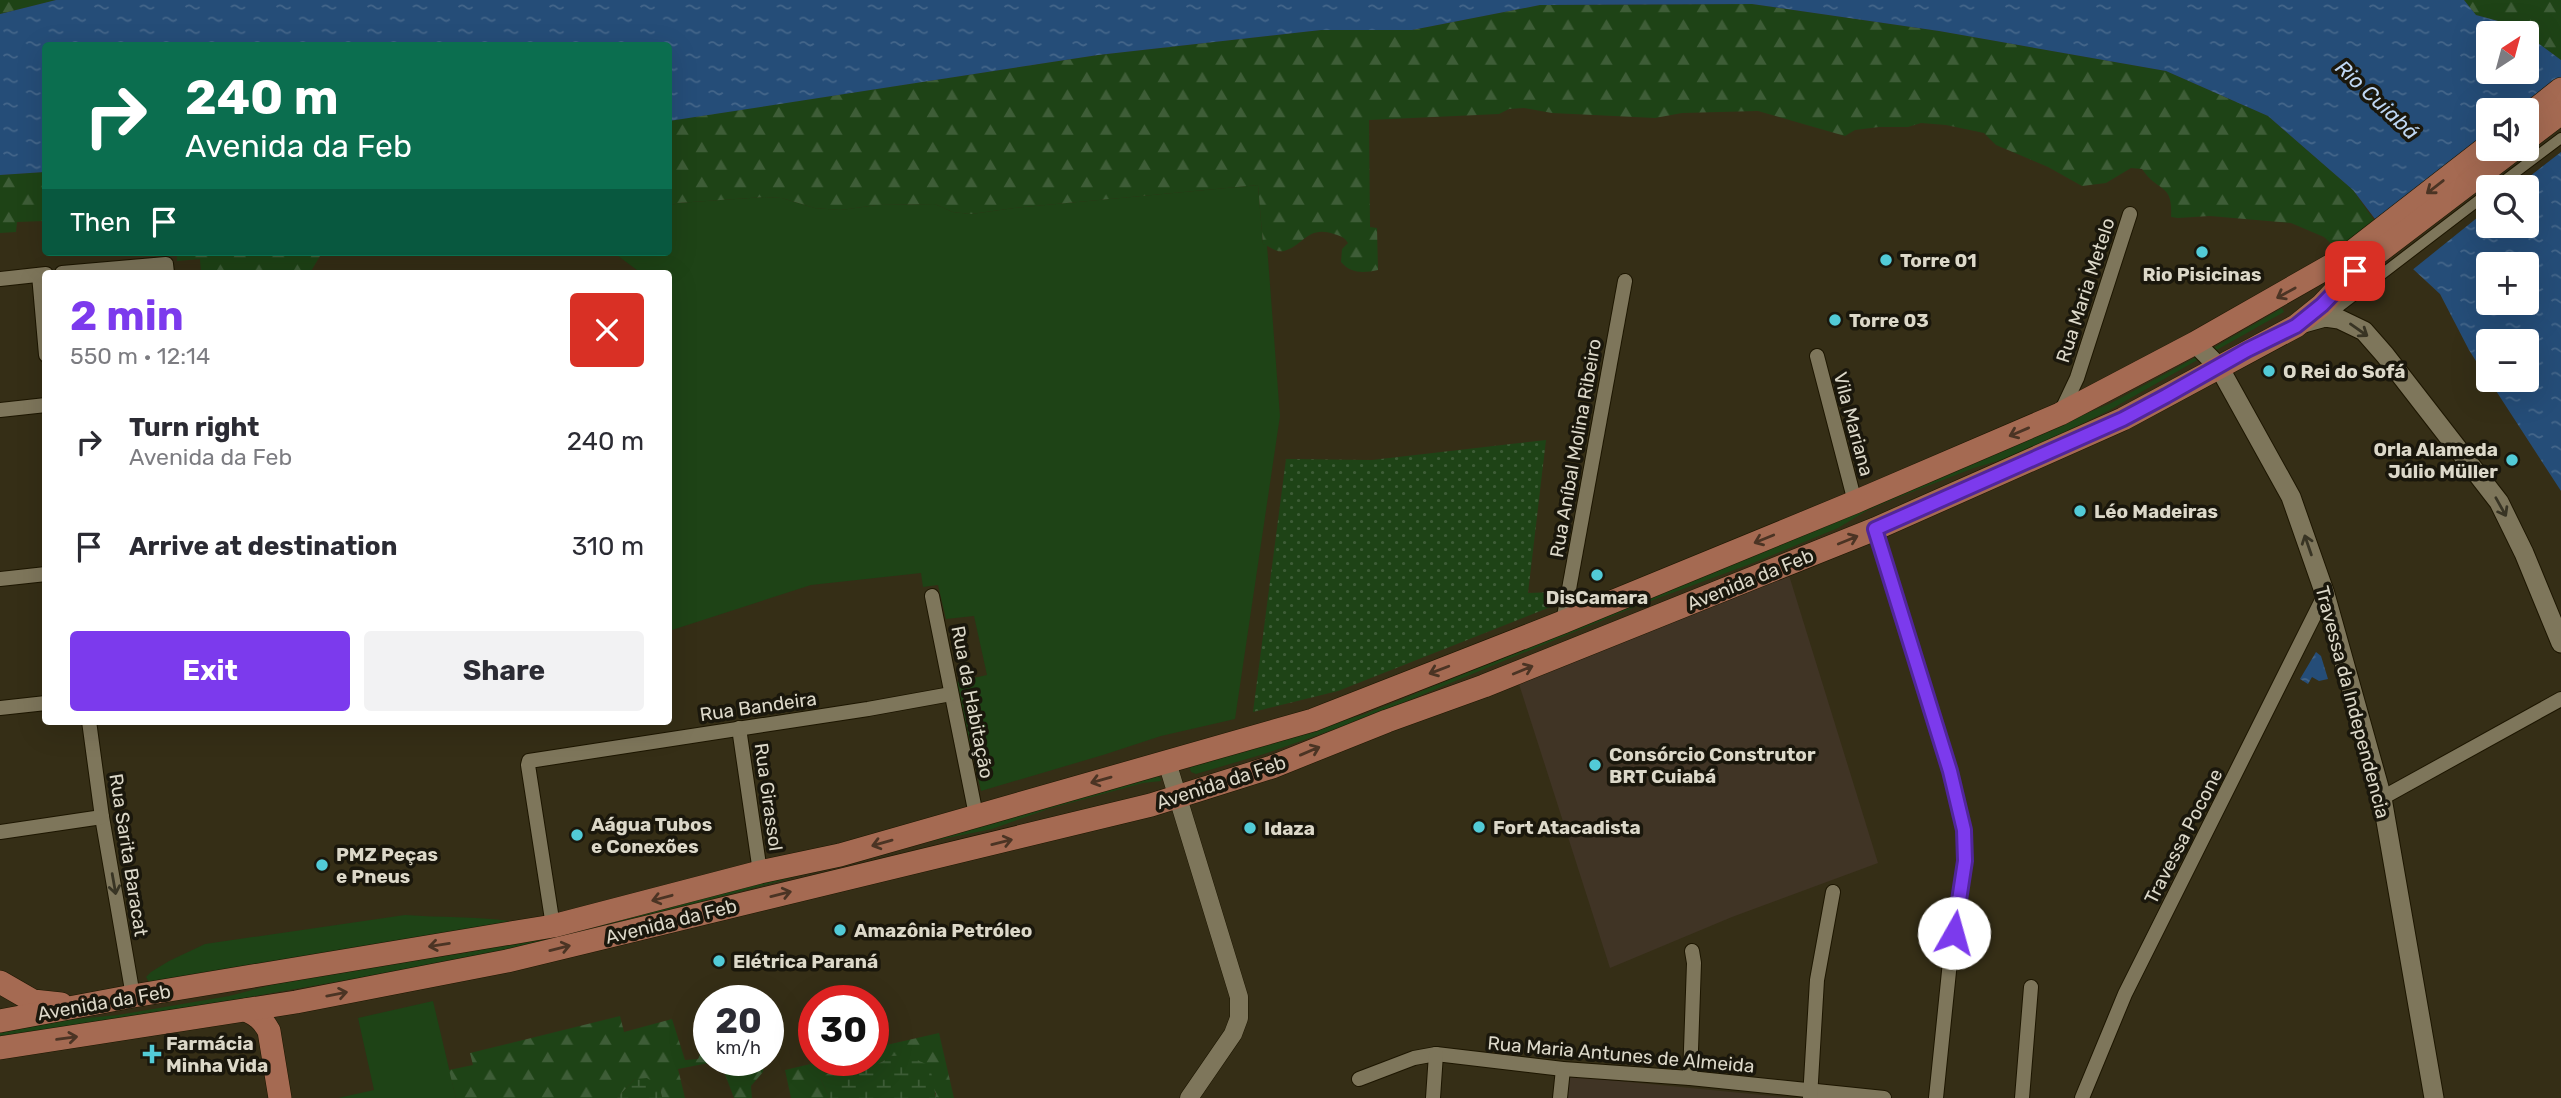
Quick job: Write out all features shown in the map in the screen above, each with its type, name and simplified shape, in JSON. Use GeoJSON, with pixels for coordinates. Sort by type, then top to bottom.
{"type":"FeatureCollection","features":[{"type":"Feature","properties":{"kind":"main road"},"geometry":{"type":"LineString","coordinates":[[2539,106],[2561,89]]}},
{"type":"Feature","properties":{"kind":"main road"},"geometry":{"type":"LineString","coordinates":[[2539,130],[2561,113]]}},
{"type":"Feature","properties":{"kind":"main road"},"geometry":{"type":"LineString","coordinates":[[2357,273],[2476,158]]}},
{"type":"Feature","properties":{"kind":"main road"},"geometry":{"type":"LineString","coordinates":[[2357,273],[2499,161]]}},
{"type":"Feature","properties":{"kind":"main road","name":"Avenida da Feb"},"geometry":{"type":"LineString","coordinates":[[0,1048],[296,1002],[507,961],[968,850],[1176,797],[1272,767],[1484,686],[1875,529],[2123,419],[2296,326],[2357,273]]}},
{"type":"Feature","properties":{"kind":"main road","name":"Avenida da Feb"},"geometry":{"type":"LineString","coordinates":[[0,1021],[133,996],[553,926],[760,872],[840,855],[1167,762],[1171,751],[1179,746],[1314,709],[1357,701],[1563,622],[2060,414],[2195,344],[2357,273]]}},
{"type":"Feature","properties":{"kind":"main road"},"geometry":{"type":"LineString","coordinates":[[2296,326],[2325,317],[2339,320],[2364,331],[2385,355],[2499,502],[2524,553],[2561,643]]}},
{"type":"Feature","properties":{"kind":"main road","name":"Travessa da Independencia"},"geometry":{"type":"LineString","coordinates":[[2195,344],[2220,367],[2291,497],[2325,594],[2382,798],[2434,1098]]}},
{"type":"Feature","properties":{"kind":"main road"},"geometry":{"type":"LineString","coordinates":[[0,982],[27,998],[49,1003]]}},
{"type":"Feature","properties":{"kind":"main road"},"geometry":{"type":"LineString","coordinates":[[0,1002],[81,1005]]}},
{"type":"Feature","properties":{"kind":"main road"},"geometry":{"type":"LineString","coordinates":[[272,1043],[280,1015],[296,1002]]}},
{"type":"Feature","properties":{"kind":"main road"},"geometry":{"type":"LineString","coordinates":[[246,1010],[264,1022],[272,1043],[280,1098]]}},
{"type":"Feature","properties":{"kind":"street"},"geometry":{"type":"LineString","coordinates":[[2325,317],[2357,273],[2561,125]]}},
{"type":"Feature","properties":{"kind":"street"},"geometry":{"type":"LineString","coordinates":[[2512,175],[2561,138]]}},
{"type":"Feature","properties":{"kind":"street"},"geometry":{"type":"LineString","coordinates":[[2357,273],[2476,200]]}},
{"type":"Feature","properties":{"kind":"street","name":"Rua Maria Metelo"},"geometry":{"type":"LineString","coordinates":[[2060,414],[2077,378],[2130,214]]}},
{"type":"Feature","properties":{"kind":"street"},"geometry":{"type":"LineString","coordinates":[[141,270],[167,269]]}},
{"type":"Feature","properties":{"kind":"street"},"geometry":{"type":"LineString","coordinates":[[0,279],[42,275]]}},
{"type":"Feature","properties":{"kind":"street","name":"Rua Aníbal Molina Ribeiro"},"geometry":{"type":"LineString","coordinates":[[1563,622],[1625,281]]}},
{"type":"Feature","properties":{"kind":"street","name":"Vila Mariana"},"geometry":{"type":"LineString","coordinates":[[1817,356],[1854,502]]}},
{"type":"Feature","properties":{"kind":"street","name":"Rua Maria Metelo"},"geometry":{"type":"LineString","coordinates":[[2077,378],[2097,396]]}},
{"type":"Feature","properties":{"kind":"street"},"geometry":{"type":"LineString","coordinates":[[0,410],[42,405]]}},
{"type":"Feature","properties":{"kind":"street"},"geometry":{"type":"LineString","coordinates":[[1875,529],[1950,771],[1964,830],[1965,861],[1953,940],[1936,1098]]}},
{"type":"Feature","properties":{"kind":"street"},"geometry":{"type":"LineString","coordinates":[[0,579],[42,574]]}},
{"type":"Feature","properties":{"kind":"street","name":"Travessa Pocone"},"geometry":{"type":"LineString","coordinates":[[2082,1098],[2125,994],[2325,594]]}},
{"type":"Feature","properties":{"kind":"street","name":"Rua da Habitação"},"geometry":{"type":"LineString","coordinates":[[932,596],[976,815]]}},
{"type":"Feature","properties":{"kind":"street","name":"Rua Bandeira"},"geometry":{"type":"LineString","coordinates":[[553,926],[528,765],[530,761],[951,694]]}},
{"type":"Feature","properties":{"kind":"street"},"geometry":{"type":"LineString","coordinates":[[2382,798],[2561,699]]}},
{"type":"Feature","properties":{"kind":"street"},"geometry":{"type":"LineString","coordinates":[[0,708],[42,703]]}},
{"type":"Feature","properties":{"kind":"street","name":"Rua Sarita Baracat"},"geometry":{"type":"LineString","coordinates":[[90,725],[102,817],[133,996]]}},
{"type":"Feature","properties":{"kind":"street","name":"Rua Girassol"},"geometry":{"type":"LineString","coordinates":[[739,728],[760,872]]}},
{"type":"Feature","properties":{"kind":"street"},"geometry":{"type":"LineString","coordinates":[[1167,762],[1239,997],[1239,1018],[1233,1034],[1189,1098]]}},
{"type":"Feature","properties":{"kind":"street"},"geometry":{"type":"LineString","coordinates":[[0,832],[102,817]]}},
{"type":"Feature","properties":{"kind":"street"},"geometry":{"type":"LineString","coordinates":[[1810,1095],[1817,980],[1833,892]]}},
{"type":"Feature","properties":{"kind":"street"},"geometry":{"type":"LineString","coordinates":[[1690,1078],[1694,963],[1692,950]]}},
{"type":"Feature","properties":{"kind":"street"},"geometry":{"type":"LineString","coordinates":[[2022,1098],[2031,986]]}},
{"type":"Feature","properties":{"kind":"street"},"geometry":{"type":"LineString","coordinates":[[1433,1098],[1436,1055]]}},
{"type":"Feature","properties":{"kind":"street","name":"Rua Maria Antunes de Almeida"},"geometry":{"type":"LineString","coordinates":[[1359,1079],[1414,1058],[1436,1055],[1563,1069],[1690,1078],[1810,1095],[1884,1098]]}},
{"type":"Feature","properties":{"kind":"street"},"geometry":{"type":"LineString","coordinates":[[1560,1098],[1563,1069]]}},
{"type":"Feature","properties":{"kind":"shaded area"},"geometry":{"type":"Polygon","coordinates":[[[1788,572],[1878,863],[1732,917],[1610,968],[1518,681],[1788,572]]]}},
{"type":"Feature","properties":{"kind":"shaded area"},"geometry":{"type":"Polygon","coordinates":[[[1568,1076],[1793,1098],[1566,1098],[1568,1076]]]}},
{"type":"Feature","properties":{"kind":"green space"},"geometry":{"type":"Polygon","coordinates":[[[0,0],[56,0],[0,14],[0,0]]]}},
{"type":"Feature","properties":{"kind":"green space"},"geometry":{"type":"Polygon","coordinates":[[[2464,0],[2561,0],[2561,60],[2539,44],[2539,21],[2498,21],[2476,15],[2464,0]]]}},
{"type":"Feature","properties":{"kind":"green space"},"geometry":{"type":"Polygon","coordinates":[[[1752,4],[1939,31],[2166,71],[2268,116],[2353,190],[2376,223],[2340,252],[2324,237],[2291,223],[2210,216],[2171,217],[2170,198],[2167,193],[2142,169],[2131,168],[2106,183],[2082,186],[2048,167],[1996,145],[1984,133],[1946,125],[1921,123],[1908,127],[1879,127],[1855,130],[1845,136],[1758,111],[1682,113],[1655,118],[1552,113],[1524,108],[1509,109],[1499,114],[1369,120],[1370,227],[1377,228],[1378,270],[1368,272],[1353,271],[1341,262],[1342,249],[1348,243],[1334,234],[1312,234],[1284,251],[1263,244],[1258,185],[971,214],[953,212],[935,204],[877,205],[840,210],[815,208],[782,198],[764,197],[672,205],[672,120],[1098,55],[1321,30],[1412,30],[1540,5],[1752,4]]]}},
{"type":"Feature","properties":{"kind":"green space"},"geometry":{"type":"Polygon","coordinates":[[[42,172],[42,221],[17,222],[16,232],[0,233],[0,175],[42,172]]]}},
{"type":"Feature","properties":{"kind":"green space"},"geometry":{"type":"Polygon","coordinates":[[[1258,185],[1263,244],[1267,245],[1280,416],[1235,719],[1161,736],[981,791],[956,682],[987,675],[974,616],[946,619],[938,585],[923,587],[921,573],[811,585],[672,630],[672,270],[637,270],[618,256],[672,256],[672,205],[677,203],[764,197],[782,198],[815,208],[840,210],[877,205],[935,204],[953,212],[971,214],[1258,185]]]}},
{"type":"Feature","properties":{"kind":"green space"},"geometry":{"type":"Polygon","coordinates":[[[177,256],[320,256],[312,270],[201,270],[200,259],[177,261],[177,256]]]}},
{"type":"Feature","properties":{"kind":"green space"},"geometry":{"type":"Polygon","coordinates":[[[2282,308],[2284,312],[2215,351],[2213,348],[2282,308]]]}},
{"type":"Feature","properties":{"kind":"green space"},"geometry":{"type":"Polygon","coordinates":[[[2198,356],[2201,358],[2108,411],[2021,454],[1974,468],[1899,497],[1868,510],[1838,528],[1637,606],[1366,718],[1264,754],[1196,774],[1191,772],[1189,766],[1365,714],[1737,563],[2111,403],[2198,356]]]}},
{"type":"Feature","properties":{"kind":"green space"},"geometry":{"type":"Polygon","coordinates":[[[1546,440],[1528,593],[1555,592],[1553,606],[1338,691],[1253,712],[1286,459],[1372,460],[1546,440]]]}},
{"type":"Feature","properties":{"kind":"green space"},"geometry":{"type":"Polygon","coordinates":[[[1158,773],[1161,781],[1143,783],[1048,809],[992,829],[923,843],[483,956],[0,1041],[0,1033],[57,1021],[118,1015],[229,996],[290,980],[470,952],[710,897],[1158,773]]]}},
{"type":"Feature","properties":{"kind":"green space"},"geometry":{"type":"Polygon","coordinates":[[[405,915],[517,922],[150,984],[146,977],[169,961],[205,944],[405,915]]]}},
{"type":"Feature","properties":{"kind":"green space"},"geometry":{"type":"Polygon","coordinates":[[[433,1001],[456,1098],[338,1098],[374,1090],[358,1018],[433,1001]]]}},
{"type":"Feature","properties":{"kind":"green space"},"geometry":{"type":"Polygon","coordinates":[[[620,1016],[624,1032],[672,1019],[685,1060],[693,1059],[693,1066],[678,1069],[685,1098],[662,1098],[660,1088],[635,1079],[617,1098],[456,1098],[449,1070],[473,1065],[470,1053],[620,1016]]]}},
{"type":"Feature","properties":{"kind":"green space"},"geometry":{"type":"Polygon","coordinates":[[[939,1033],[954,1098],[936,1098],[936,1093],[892,1056],[889,1058],[889,1044],[939,1033]]]}},
{"type":"Feature","properties":{"kind":"green space"},"geometry":{"type":"Polygon","coordinates":[[[907,1055],[930,1066],[936,1098],[830,1098],[821,1080],[825,1076],[889,1076],[889,1058],[907,1055]]]}},
{"type":"Feature","properties":{"kind":"green space"},"geometry":{"type":"Polygon","coordinates":[[[798,1067],[798,1076],[829,1076],[821,1080],[830,1098],[791,1098],[785,1070],[798,1067]]]}},
{"type":"Feature","properties":{"kind":"green space"},"geometry":{"type":"Polygon","coordinates":[[[726,1076],[760,1076],[751,1086],[752,1098],[734,1098],[726,1076]]]}},
{"type":"Feature","properties":{"kind":"green space"},"geometry":{"type":"Polygon","coordinates":[[[647,1078],[660,1088],[662,1098],[617,1098],[635,1079],[647,1078]]]}},
{"type":"Feature","properties":{"kind":"water","name":"Rio Cuiabá"},"geometry":{"type":"Polygon","coordinates":[[[56,0],[2464,0],[2476,15],[2498,21],[2476,21],[2476,84],[2539,84],[2539,44],[2561,60],[2561,491],[2497,392],[2539,392],[2539,329],[2476,329],[2476,361],[2440,294],[2413,269],[2353,190],[2268,116],[2166,71],[1939,31],[1752,4],[1540,5],[1412,30],[1321,30],[1098,55],[672,121],[672,42],[42,42],[42,172],[0,175],[0,14],[56,0]]]}},
{"type":"Feature","properties":{"kind":"water"},"geometry":{"type":"Polygon","coordinates":[[[2316,652],[2321,656],[2328,679],[2319,681],[2312,677],[2308,684],[2300,679],[2316,652]]]}},
{"type":"Feature","properties":{"kind":"pier"},"geometry":{"type":"Polygon","coordinates":[[[2561,77],[2561,152],[2531,175],[2476,175],[2476,219],[2411,271],[2374,226],[2476,145],[2476,161],[2539,161],[2539,98],[2534,98],[2561,77]]]}},
{"type":"Feature","properties":{"kind":"place","name":"Rio Pisicinas"},"geometry":{"type":"Point","coordinates":[2202,252]}},
{"type":"Feature","properties":{"kind":"place","name":"Torre 01"},"geometry":{"type":"Point","coordinates":[1886,260]}},
{"type":"Feature","properties":{"kind":"place","name":"Torre 03"},"geometry":{"type":"Point","coordinates":[1835,320]}},
{"type":"Feature","properties":{"kind":"place","name":"O Rei do Sofá"},"geometry":{"type":"Point","coordinates":[2269,371]}},
{"type":"Feature","properties":{"kind":"place","name":"Orla Alameda Júlio Müller"},"geometry":{"type":"Point","coordinates":[2512,460]}},
{"type":"Feature","properties":{"kind":"place","name":"Léo Madeiras"},"geometry":{"type":"Point","coordinates":[2080,511]}},
{"type":"Feature","properties":{"kind":"place","name":"DisCamara"},"geometry":{"type":"Point","coordinates":[1597,575]}},
{"type":"Feature","properties":{"kind":"place","name":"Consórcio Construtor BRT Cuiabá"},"geometry":{"type":"Point","coordinates":[1595,765]}},
{"type":"Feature","properties":{"kind":"place","name":"Fort Atacadista"},"geometry":{"type":"Point","coordinates":[1479,827]}},
{"type":"Feature","properties":{"kind":"place","name":"Idaza"},"geometry":{"type":"Point","coordinates":[1250,828]}},
{"type":"Feature","properties":{"kind":"place","name":"Aágua Tubos e Conexões"},"geometry":{"type":"Point","coordinates":[577,835]}},
{"type":"Feature","properties":{"kind":"place","name":"PMZ Peças e Pneus"},"geometry":{"type":"Point","coordinates":[322,865]}},
{"type":"Feature","properties":{"kind":"place","name":"Amazônia Petróleo"},"geometry":{"type":"Point","coordinates":[840,930]}},
{"type":"Feature","properties":{"kind":"place","name":"Elétrica Paraná"},"geometry":{"type":"Point","coordinates":[719,961]}},
{"type":"Feature","properties":{"kind":"place","name":"Farmácia Minha Vida"},"geometry":{"type":"Point","coordinates":[152,1054]}},
{"type":"Feature","properties":{"kind":"route"},"geometry":{"type":"LineString","coordinates":[[1954,933],[1965,861],[1964,830],[1950,771],[1875,529],[2123,419],[2220,367],[2311,316],[2355,271]]}}]}
